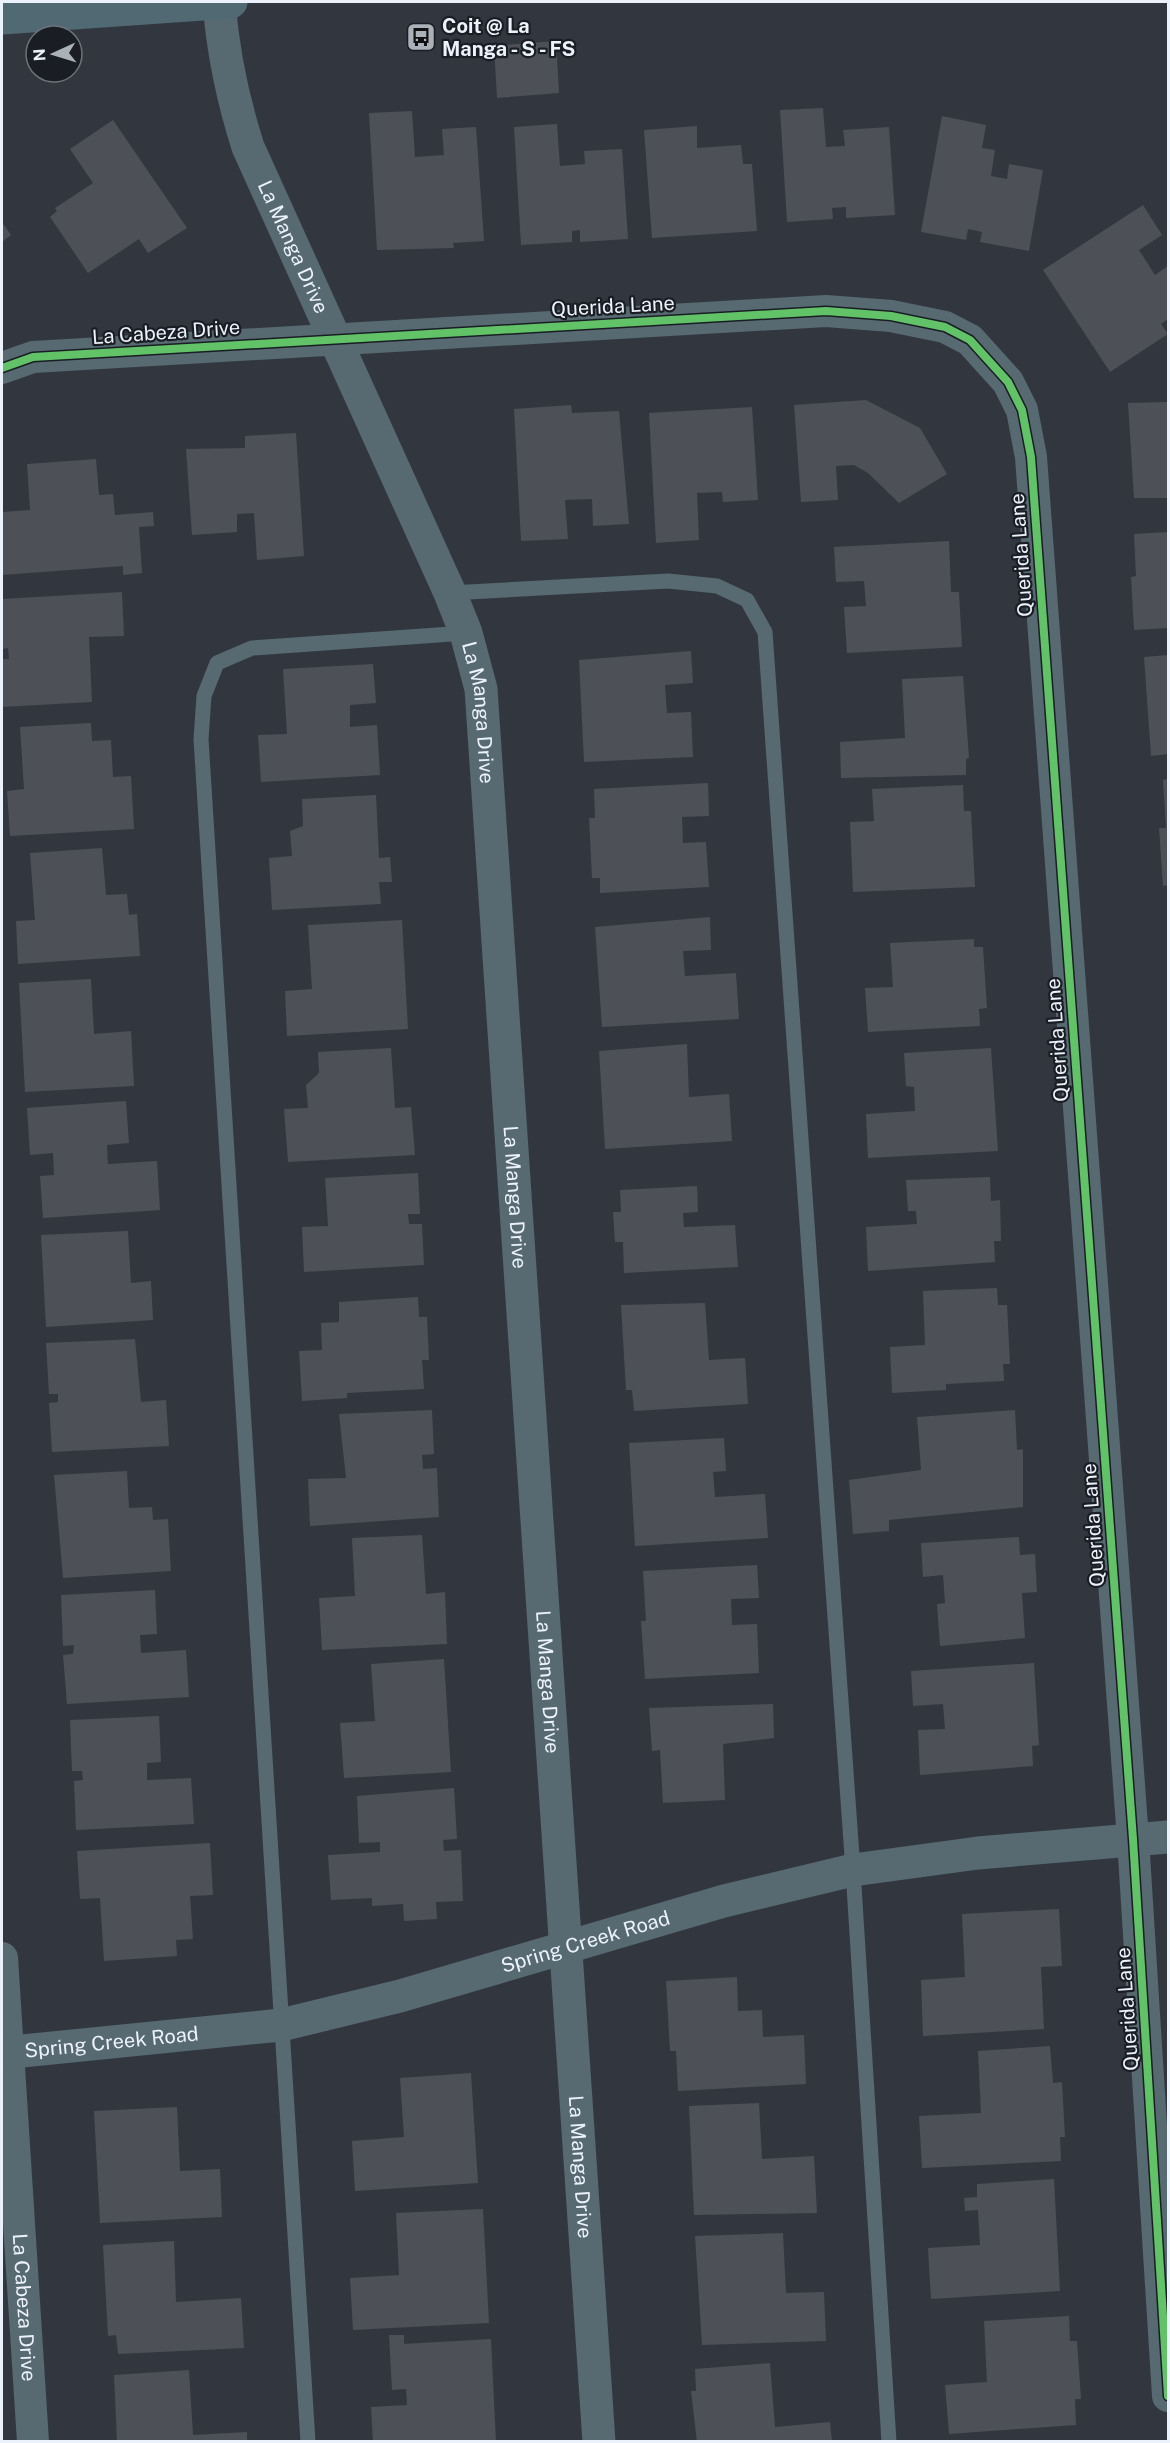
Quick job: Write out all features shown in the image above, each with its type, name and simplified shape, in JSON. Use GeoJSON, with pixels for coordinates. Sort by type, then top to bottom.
{"type":"FeatureCollection","features":[{"type":"Feature","properties":{"kind":"main road"},"geometry":{"type":"LineString","coordinates":[[2,18],[224,2]]}},
{"type":"Feature","properties":{"kind":"street","name":"La Manga Drive"},"geometry":{"type":"LineString","coordinates":[[224,2],[223,46],[228,78],[248,147],[450,593],[466,633],[481,689],[599,2442]]}},
{"type":"Feature","properties":{"kind":"street","name":"Querida Lane"},"geometry":{"type":"LineString","coordinates":[[334,338],[826,311],[891,316],[945,327],[970,340],[1008,382],[1022,410],[1031,457],[1133,1839],[1168,2396]]}},
{"type":"Feature","properties":{"kind":"street","name":"La Cabeza Drive"},"geometry":{"type":"LineString","coordinates":[[2,368],[33,357],[334,338]]}},
{"type":"Feature","properties":{"kind":"street","name":"Spring Creek Road"},"geometry":{"type":"LineString","coordinates":[[5,2053],[281,2025],[400,1996],[724,1902],[853,1870],[978,1853],[1168,1837]]}},
{"type":"Feature","properties":{"kind":"street","name":"La Cabeza Drive"},"geometry":{"type":"LineString","coordinates":[[2,1958],[5,2053],[33,2442]]}},
{"type":"Feature","properties":{"kind":"lane"},"geometry":{"type":"LineString","coordinates":[[450,593],[668,581],[717,586],[747,600],[765,632],[853,1870],[889,2442]]}},
{"type":"Feature","properties":{"kind":"lane"},"geometry":{"type":"LineString","coordinates":[[308,2442],[201,739],[204,696],[217,663],[252,648],[466,633]]}},
{"type":"Feature","properties":{"kind":"building"},"geometry":{"type":"Polygon","coordinates":[[[556,41],[559,93],[497,98],[494,46],[556,41]]]}},
{"type":"Feature","properties":{"kind":"building"},"geometry":{"type":"Polygon","coordinates":[[[823,108],[826,147],[845,146],[843,130],[889,127],[895,215],[846,218],[846,207],[832,208],[833,219],[787,222],[780,110],[823,108]]]}},
{"type":"Feature","properties":{"kind":"building"},"geometry":{"type":"Polygon","coordinates":[[[412,111],[415,157],[444,155],[442,129],[476,127],[484,241],[453,243],[454,248],[377,250],[369,113],[412,111]]]}},
{"type":"Feature","properties":{"kind":"building"},"geometry":{"type":"Polygon","coordinates":[[[942,116],[986,125],[982,148],[995,150],[991,176],[1007,179],[1009,164],[1043,170],[1029,251],[980,242],[982,232],[968,229],[966,240],[921,232],[942,116]]]}},
{"type":"Feature","properties":{"kind":"building"},"geometry":{"type":"Polygon","coordinates":[[[113,120],[187,228],[148,253],[139,239],[88,273],[50,217],[57,211],[55,208],[93,183],[70,149],[113,120]]]}},
{"type":"Feature","properties":{"kind":"building"},"geometry":{"type":"Polygon","coordinates":[[[557,124],[560,166],[585,164],[584,151],[622,149],[628,239],[580,242],[580,230],[572,231],[572,242],[521,245],[514,127],[557,124]]]}},
{"type":"Feature","properties":{"kind":"building"},"geometry":{"type":"Polygon","coordinates":[[[697,126],[697,148],[741,145],[743,164],[752,164],[757,231],[652,238],[644,130],[697,126]]]}},
{"type":"Feature","properties":{"kind":"building"},"geometry":{"type":"Polygon","coordinates":[[[1143,205],[1162,235],[1139,250],[1155,275],[1168,266],[1168,319],[1161,324],[1168,334],[1110,372],[1043,270],[1143,205]]]}},
{"type":"Feature","properties":{"kind":"building"},"geometry":{"type":"Polygon","coordinates":[[[2,222],[11,235],[2,242],[2,222]]]}},
{"type":"Feature","properties":{"kind":"building"},"geometry":{"type":"Polygon","coordinates":[[[866,400],[920,428],[947,474],[899,503],[868,473],[854,465],[836,466],[838,500],[801,502],[794,405],[866,400]]]}},
{"type":"Feature","properties":{"kind":"building"},"geometry":{"type":"Polygon","coordinates":[[[1168,402],[1168,498],[1134,498],[1128,403],[1168,402]]]}},
{"type":"Feature","properties":{"kind":"building"},"geometry":{"type":"Polygon","coordinates":[[[571,405],[572,413],[619,411],[629,524],[593,526],[592,499],[565,500],[568,539],[521,541],[514,409],[571,405]]]}},
{"type":"Feature","properties":{"kind":"building"},"geometry":{"type":"Polygon","coordinates":[[[752,407],[758,500],[723,502],[722,492],[697,493],[699,540],[656,543],[649,413],[752,407]]]}},
{"type":"Feature","properties":{"kind":"building"},"geometry":{"type":"Polygon","coordinates":[[[296,433],[304,556],[257,560],[254,513],[237,514],[237,532],[192,535],[186,449],[245,448],[245,436],[296,433]]]}},
{"type":"Feature","properties":{"kind":"building"},"geometry":{"type":"Polygon","coordinates":[[[96,459],[99,495],[113,494],[115,515],[153,512],[154,526],[139,527],[142,573],[123,575],[123,566],[2,575],[2,512],[30,510],[27,464],[96,459]]]}},
{"type":"Feature","properties":{"kind":"building"},"geometry":{"type":"Polygon","coordinates":[[[1168,532],[1168,628],[1134,630],[1131,577],[1136,576],[1134,534],[1168,532]]]}},
{"type":"Feature","properties":{"kind":"building"},"geometry":{"type":"Polygon","coordinates":[[[949,541],[951,592],[959,592],[962,647],[847,653],[844,607],[866,606],[864,581],[836,582],[834,547],[949,541]]]}},
{"type":"Feature","properties":{"kind":"building"},"geometry":{"type":"Polygon","coordinates":[[[122,592],[124,636],[89,637],[92,702],[2,707],[2,659],[9,659],[8,648],[2,649],[2,599],[122,592]]]}},
{"type":"Feature","properties":{"kind":"building"},"geometry":{"type":"Polygon","coordinates":[[[691,651],[693,683],[665,685],[667,713],[691,712],[693,757],[584,762],[579,660],[691,651]]]}},
{"type":"Feature","properties":{"kind":"building"},"geometry":{"type":"Polygon","coordinates":[[[1168,655],[1168,754],[1151,756],[1144,657],[1168,655]]]}},
{"type":"Feature","properties":{"kind":"building"},"geometry":{"type":"Polygon","coordinates":[[[373,664],[376,703],[350,705],[350,727],[377,725],[380,775],[261,782],[258,735],[287,734],[283,669],[373,664]]]}},
{"type":"Feature","properties":{"kind":"building"},"geometry":{"type":"Polygon","coordinates":[[[963,676],[969,758],[966,759],[966,775],[841,778],[840,742],[905,738],[902,679],[963,676]]]}},
{"type":"Feature","properties":{"kind":"building"},"geometry":{"type":"Polygon","coordinates":[[[91,723],[92,741],[111,740],[113,777],[131,776],[134,829],[10,836],[7,791],[24,789],[20,727],[91,723]]]}},
{"type":"Feature","properties":{"kind":"building"},"geometry":{"type":"Polygon","coordinates":[[[1168,779],[1168,885],[1163,886],[1159,828],[1166,828],[1163,780],[1168,779]]]}},
{"type":"Feature","properties":{"kind":"building"},"geometry":{"type":"Polygon","coordinates":[[[708,783],[709,816],[682,817],[683,843],[706,842],[709,887],[600,893],[600,878],[592,878],[589,818],[595,818],[594,789],[708,783]]]}},
{"type":"Feature","properties":{"kind":"building"},"geometry":{"type":"Polygon","coordinates":[[[963,785],[964,811],[971,811],[975,887],[853,892],[850,822],[874,821],[872,789],[963,785]]]}},
{"type":"Feature","properties":{"kind":"building"},"geometry":{"type":"Polygon","coordinates":[[[376,795],[379,858],[390,857],[392,882],[379,882],[381,904],[272,910],[269,858],[292,856],[290,831],[303,826],[302,799],[376,795]]]}},
{"type":"Feature","properties":{"kind":"building"},"geometry":{"type":"Polygon","coordinates":[[[102,848],[106,895],[127,894],[129,915],[137,914],[140,956],[18,964],[16,921],[35,920],[30,853],[102,848]]]}},
{"type":"Feature","properties":{"kind":"building"},"geometry":{"type":"Polygon","coordinates":[[[710,917],[711,950],[683,951],[685,976],[736,973],[739,1019],[602,1027],[595,927],[710,917]]]}},
{"type":"Feature","properties":{"kind":"building"},"geometry":{"type":"Polygon","coordinates":[[[402,920],[408,1029],[287,1036],[285,991],[312,989],[308,925],[402,920]]]}},
{"type":"Feature","properties":{"kind":"building"},"geometry":{"type":"Polygon","coordinates":[[[974,939],[974,947],[983,947],[987,1008],[979,1009],[980,1026],[868,1032],[865,988],[893,987],[890,943],[974,939]]]}},
{"type":"Feature","properties":{"kind":"building"},"geometry":{"type":"Polygon","coordinates":[[[91,979],[94,1034],[131,1031],[134,1086],[25,1092],[19,983],[91,979]]]}},
{"type":"Feature","properties":{"kind":"building"},"geometry":{"type":"Polygon","coordinates":[[[687,1044],[689,1097],[729,1094],[732,1141],[605,1149],[599,1051],[687,1044]]]}},
{"type":"Feature","properties":{"kind":"building"},"geometry":{"type":"Polygon","coordinates":[[[391,1048],[395,1108],[411,1107],[415,1155],[288,1162],[284,1109],[308,1108],[306,1085],[319,1073],[318,1052],[391,1048]]]}},
{"type":"Feature","properties":{"kind":"building"},"geometry":{"type":"Polygon","coordinates":[[[991,1048],[998,1151],[868,1158],[866,1114],[915,1111],[914,1087],[906,1086],[904,1053],[991,1048]]]}},
{"type":"Feature","properties":{"kind":"building"},"geometry":{"type":"Polygon","coordinates":[[[126,1101],[129,1143],[107,1145],[108,1164],[157,1161],[160,1210],[43,1218],[40,1176],[54,1175],[53,1153],[30,1155],[27,1108],[126,1101]]]}},
{"type":"Feature","properties":{"kind":"building"},"geometry":{"type":"Polygon","coordinates":[[[418,1173],[420,1214],[408,1214],[409,1224],[422,1224],[424,1265],[304,1272],[302,1227],[328,1226],[325,1178],[418,1173]]]}},
{"type":"Feature","properties":{"kind":"building"},"geometry":{"type":"Polygon","coordinates":[[[990,1177],[991,1201],[1000,1200],[1001,1241],[994,1241],[995,1262],[868,1271],[866,1227],[917,1224],[916,1211],[908,1211],[906,1180],[990,1177]]]}},
{"type":"Feature","properties":{"kind":"building"},"geometry":{"type":"Polygon","coordinates":[[[697,1186],[698,1212],[683,1213],[684,1227],[735,1225],[738,1267],[624,1273],[623,1242],[615,1242],[613,1212],[621,1212],[620,1190],[697,1186]]]}},
{"type":"Feature","properties":{"kind":"building"},"geometry":{"type":"Polygon","coordinates":[[[128,1231],[131,1283],[151,1281],[153,1320],[46,1327],[41,1235],[128,1231]]]}},
{"type":"Feature","properties":{"kind":"building"},"geometry":{"type":"Polygon","coordinates":[[[997,1288],[998,1305],[1007,1305],[1010,1364],[1003,1364],[1004,1381],[946,1384],[946,1390],[892,1393],[890,1347],[925,1345],[923,1291],[997,1288]]]}},
{"type":"Feature","properties":{"kind":"building"},"geometry":{"type":"Polygon","coordinates":[[[418,1297],[419,1317],[427,1317],[429,1360],[422,1360],[424,1389],[347,1393],[347,1398],[302,1401],[299,1351],[322,1350],[321,1323],[339,1322],[339,1302],[418,1297]]]}},
{"type":"Feature","properties":{"kind":"building"},"geometry":{"type":"Polygon","coordinates":[[[705,1303],[709,1360],[745,1358],[748,1404],[634,1411],[632,1390],[626,1390],[621,1305],[705,1303]]]}},
{"type":"Feature","properties":{"kind":"building"},"geometry":{"type":"Polygon","coordinates":[[[135,1339],[141,1402],[166,1400],[169,1446],[52,1452],[49,1403],[58,1402],[58,1394],[49,1394],[46,1343],[135,1339]]]}},
{"type":"Feature","properties":{"kind":"building"},"geometry":{"type":"Polygon","coordinates":[[[432,1410],[434,1454],[422,1455],[423,1469],[437,1468],[439,1517],[310,1526],[308,1479],[346,1478],[339,1414],[432,1410]]]}},
{"type":"Feature","properties":{"kind":"building"},"geometry":{"type":"Polygon","coordinates":[[[1015,1410],[1017,1450],[1023,1449],[1023,1507],[889,1520],[889,1531],[853,1534],[849,1480],[921,1470],[917,1417],[1015,1410]]]}},
{"type":"Feature","properties":{"kind":"building"},"geometry":{"type":"Polygon","coordinates":[[[724,1438],[726,1471],[713,1472],[715,1497],[765,1494],[768,1538],[635,1546],[629,1443],[724,1438]]]}},
{"type":"Feature","properties":{"kind":"building"},"geometry":{"type":"Polygon","coordinates":[[[127,1471],[129,1508],[152,1507],[153,1520],[168,1519],[171,1571],[63,1578],[54,1475],[127,1471]]]}},
{"type":"Feature","properties":{"kind":"building"},"geometry":{"type":"Polygon","coordinates":[[[422,1535],[426,1594],[445,1592],[447,1644],[322,1650],[319,1598],[355,1596],[352,1538],[422,1535]]]}},
{"type":"Feature","properties":{"kind":"building"},"geometry":{"type":"Polygon","coordinates":[[[1019,1537],[1020,1555],[1035,1554],[1037,1592],[1022,1593],[1025,1638],[940,1646],[937,1604],[945,1603],[943,1575],[923,1577],[921,1543],[1019,1537]]]}},
{"type":"Feature","properties":{"kind":"building"},"geometry":{"type":"Polygon","coordinates":[[[757,1565],[759,1598],[731,1599],[732,1625],[757,1624],[759,1673],[645,1679],[641,1621],[646,1621],[643,1571],[757,1565]]]}},
{"type":"Feature","properties":{"kind":"building"},"geometry":{"type":"Polygon","coordinates":[[[155,1590],[157,1634],[140,1635],[141,1653],[186,1650],[189,1697],[67,1704],[63,1655],[73,1654],[74,1645],[63,1646],[61,1595],[155,1590]]]}},
{"type":"Feature","properties":{"kind":"building"},"geometry":{"type":"Polygon","coordinates":[[[444,1659],[451,1772],[344,1778],[340,1723],[375,1721],[371,1664],[444,1659]]]}},
{"type":"Feature","properties":{"kind":"building"},"geometry":{"type":"Polygon","coordinates":[[[1034,1663],[1039,1745],[1032,1746],[1033,1766],[920,1775],[918,1730],[945,1729],[943,1704],[913,1706],[911,1671],[1034,1663]]]}},
{"type":"Feature","properties":{"kind":"building"},"geometry":{"type":"Polygon","coordinates":[[[773,1704],[774,1738],[723,1744],[725,1800],[663,1803],[660,1750],[652,1751],[649,1708],[773,1704]]]}},
{"type":"Feature","properties":{"kind":"building"},"geometry":{"type":"Polygon","coordinates":[[[159,1716],[161,1762],[147,1763],[147,1780],[191,1778],[194,1824],[76,1830],[74,1781],[83,1780],[82,1771],[72,1771],[70,1720],[159,1716]]]}},
{"type":"Feature","properties":{"kind":"building"},"geometry":{"type":"Polygon","coordinates":[[[454,1788],[457,1839],[443,1840],[444,1851],[461,1850],[463,1901],[436,1902],[437,1919],[404,1921],[403,1904],[372,1906],[372,1898],[331,1900],[328,1855],[380,1852],[380,1842],[359,1843],[357,1796],[454,1788]]]}},
{"type":"Feature","properties":{"kind":"building"},"geometry":{"type":"Polygon","coordinates":[[[210,1843],[213,1895],[190,1896],[193,1939],[176,1940],[177,1956],[104,1961],[100,1898],[80,1899],[77,1851],[210,1843]]]}},
{"type":"Feature","properties":{"kind":"building"},"geometry":{"type":"Polygon","coordinates":[[[1059,1909],[1062,1966],[1041,1967],[1044,2029],[923,2036],[921,1980],[965,1977],[962,1914],[1059,1909]]]}},
{"type":"Feature","properties":{"kind":"building"},"geometry":{"type":"Polygon","coordinates":[[[737,1977],[738,2011],[762,2010],[763,2037],[804,2035],[806,2084],[678,2091],[676,2051],[670,2051],[666,1981],[737,1977]]]}},
{"type":"Feature","properties":{"kind":"building"},"geometry":{"type":"Polygon","coordinates":[[[1050,2046],[1053,2083],[1062,2082],[1065,2137],[1060,2137],[1061,2161],[922,2168],[919,2116],[981,2113],[978,2051],[1050,2046]]]}},
{"type":"Feature","properties":{"kind":"building"},"geometry":{"type":"Polygon","coordinates":[[[471,2073],[478,2183],[355,2191],[352,2141],[404,2137],[400,2078],[471,2073]]]}},
{"type":"Feature","properties":{"kind":"building"},"geometry":{"type":"Polygon","coordinates":[[[759,2103],[762,2159],[814,2156],[817,2213],[694,2215],[689,2106],[759,2103]]]}},
{"type":"Feature","properties":{"kind":"building"},"geometry":{"type":"Polygon","coordinates":[[[177,2107],[180,2171],[220,2169],[222,2217],[100,2223],[94,2111],[177,2107]]]}},
{"type":"Feature","properties":{"kind":"building"},"geometry":{"type":"Polygon","coordinates":[[[1054,2179],[1060,2291],[931,2299],[928,2248],[980,2245],[978,2210],[965,2211],[964,2198],[977,2197],[977,2184],[1054,2179]]]}},
{"type":"Feature","properties":{"kind":"building"},"geometry":{"type":"Polygon","coordinates":[[[483,2209],[489,2323],[353,2330],[350,2278],[399,2275],[396,2213],[483,2209]]]}},
{"type":"Feature","properties":{"kind":"building"},"geometry":{"type":"Polygon","coordinates":[[[783,2233],[786,2293],[824,2292],[826,2341],[702,2345],[695,2236],[783,2233]]]}},
{"type":"Feature","properties":{"kind":"building"},"geometry":{"type":"Polygon","coordinates":[[[174,2241],[176,2302],[241,2298],[244,2348],[118,2354],[116,2335],[108,2336],[103,2245],[174,2241]]]}},
{"type":"Feature","properties":{"kind":"building"},"geometry":{"type":"Polygon","coordinates":[[[1069,2316],[1070,2341],[1077,2341],[1081,2399],[1075,2399],[1076,2425],[949,2434],[945,2385],[987,2382],[984,2321],[1069,2316]]]}},
{"type":"Feature","properties":{"kind":"building"},"geometry":{"type":"Polygon","coordinates":[[[389,2335],[404,2335],[404,2344],[491,2339],[496,2442],[373,2442],[371,2407],[407,2405],[406,2389],[392,2390],[389,2335]]]}},
{"type":"Feature","properties":{"kind":"building"},"geometry":{"type":"Polygon","coordinates":[[[770,2363],[775,2427],[830,2422],[832,2442],[697,2442],[691,2391],[696,2391],[695,2369],[770,2363]]]}},
{"type":"Feature","properties":{"kind":"building"},"geometry":{"type":"Polygon","coordinates":[[[189,2370],[193,2435],[247,2432],[247,2442],[117,2442],[114,2375],[189,2370]]]}},
{"type":"Feature","properties":{"kind":"cycle path"},"geometry":{"type":"LineString","coordinates":[[2,368],[33,357],[826,311],[891,316],[945,327],[970,340],[1008,382],[1022,410],[1031,457],[1133,1839],[1168,2396]]}},
{"type":"Feature","properties":{"kind":"place","name":"Coit @ La Manga - S - FS"},"geometry":{"type":"Point","coordinates":[421,37]}}]}
